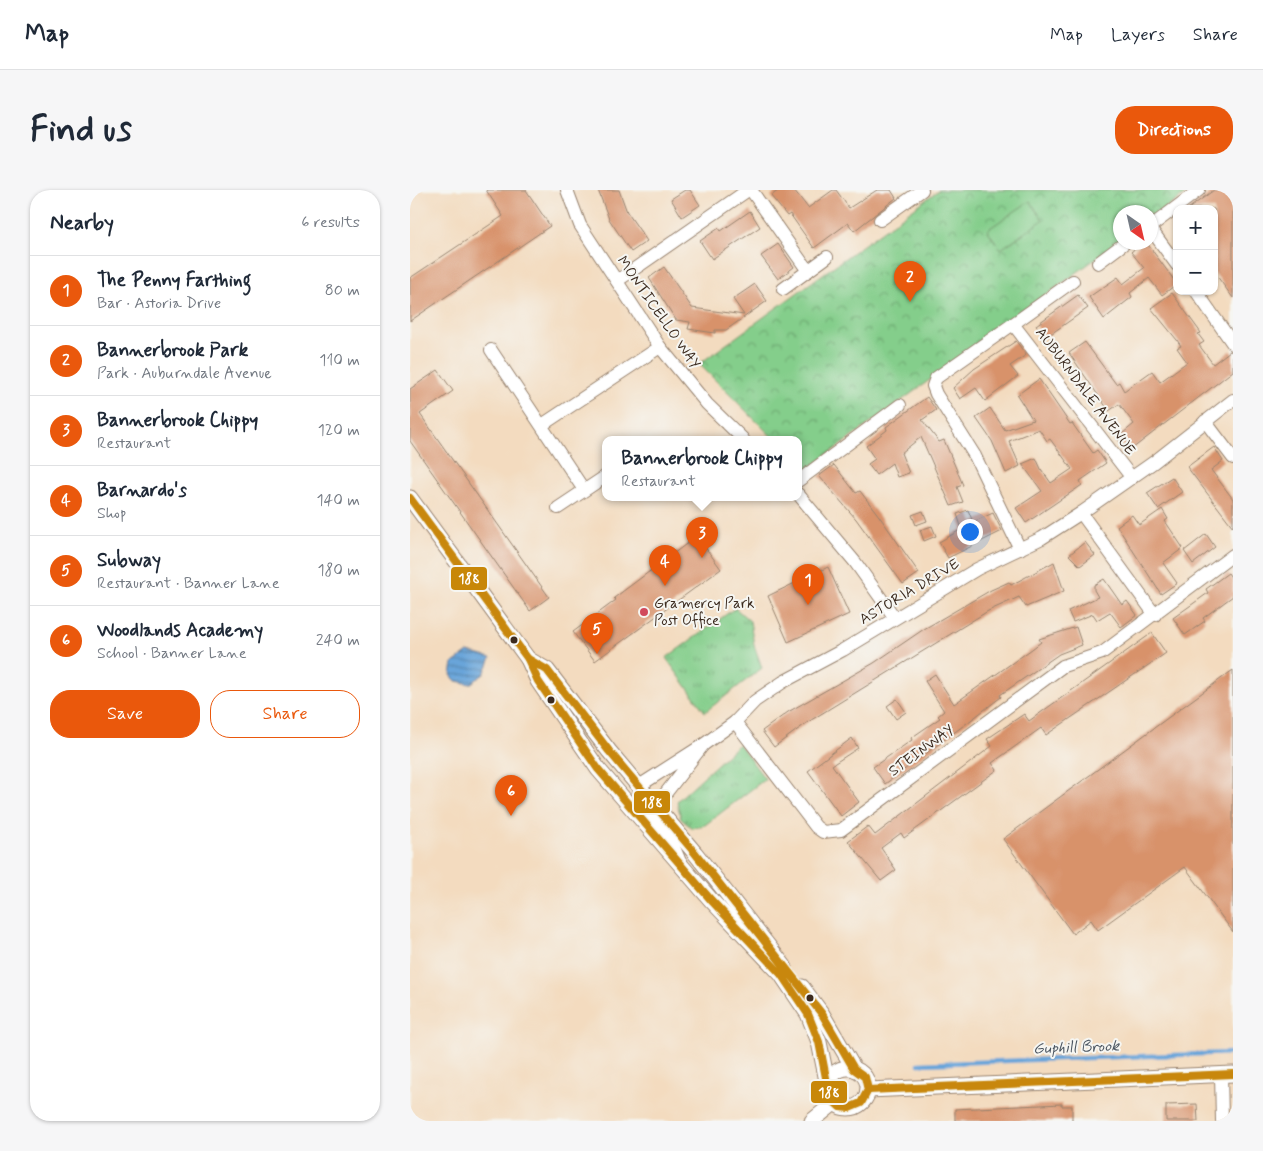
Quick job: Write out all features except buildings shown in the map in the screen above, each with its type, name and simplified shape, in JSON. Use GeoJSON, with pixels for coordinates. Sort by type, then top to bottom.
{"type":"FeatureCollection","features":[{"type":"Feature","properties":{"kind":"street","name":"MONTICELLO WAY"},"geometry":{"type":"LineString","coordinates":[[567,190],[580,225],[660,346],[707,404],[740,436]]}},
{"type":"Feature","properties":{"kind":"street"},"geometry":{"type":"LineString","coordinates":[[617,280],[749,190],[808,271]]}},
{"type":"Feature","properties":{"kind":"street"},"geometry":{"type":"LineString","coordinates":[[880,220],[922,190]]}},
{"type":"Feature","properties":{"kind":"street"},"geometry":{"type":"LineString","coordinates":[[1158,221],[1199,190]]}},
{"type":"Feature","properties":{"kind":"street"},"geometry":{"type":"LineString","coordinates":[[1158,238],[1173,259]]}},
{"type":"Feature","properties":{"kind":"street"},"geometry":{"type":"LineString","coordinates":[[1098,263],[1115,250]]}},
{"type":"Feature","properties":{"kind":"street"},"geometry":{"type":"LineString","coordinates":[[783,289],[827,257]]}},
{"type":"Feature","properties":{"kind":"street","name":"AUBURNDALE AVENUE"},"geometry":{"type":"LineString","coordinates":[[1020,549],[975,456],[936,394],[933,386],[936,378],[1074,280]]}},
{"type":"Feature","properties":{"kind":"street"},"geometry":{"type":"LineString","coordinates":[[1199,295],[1233,344]]}},
{"type":"Feature","properties":{"kind":"street","name":"AUBURNDALE AVENUE"},"geometry":{"type":"LineString","coordinates":[[1014,324],[1132,478]]}},
{"type":"Feature","properties":{"kind":"street"},"geometry":{"type":"LineString","coordinates":[[542,426],[660,346]]}},
{"type":"Feature","properties":{"kind":"street"},"geometry":{"type":"LineString","coordinates":[[490,350],[584,490]]}},
{"type":"Feature","properties":{"kind":"street","name":"ASTORIA DRIVE"},"geometry":{"type":"LineString","coordinates":[[639,786],[735,722],[755,701],[783,682],[825,660],[977,569],[1020,549],[1081,513],[1132,478],[1233,400]]}},
{"type":"Feature","properties":{"kind":"street"},"geometry":{"type":"LineString","coordinates":[[802,478],[900,405]]}},
{"type":"Feature","properties":{"kind":"street"},"geometry":{"type":"LineString","coordinates":[[1205,421],[1233,458]]}},
{"type":"Feature","properties":{"kind":"street"},"geometry":{"type":"LineString","coordinates":[[558,508],[602,479]]}},
{"type":"Feature","properties":{"kind":"street"},"geometry":{"type":"LineString","coordinates":[[410,498],[528,659],[538,681],[585,751],[649,812],[696,853],[822,1014],[854,1069],[865,1077],[868,1090],[866,1097],[856,1106],[849,1108],[834,1103],[830,1098],[819,1042],[808,1014],[781,974],[749,943],[682,865],[649,812],[639,786],[546,670],[528,659]]}},
{"type":"Feature","properties":{"kind":"street"},"geometry":{"type":"LineString","coordinates":[[802,499],[855,562],[895,618]]}},
{"type":"Feature","properties":{"kind":"street"},"geometry":{"type":"LineString","coordinates":[[1081,513],[1156,615]]}},
{"type":"Feature","properties":{"kind":"street","name":"STEINWAY"},"geometry":{"type":"LineString","coordinates":[[735,722],[816,828],[823,832],[841,830],[1063,666],[1102,653],[1156,615],[1233,555]]}},
{"type":"Feature","properties":{"kind":"street","name":"ASTORIA DRIVE"},"geometry":{"type":"LineString","coordinates":[[649,812],[703,745]]}},
{"type":"Feature","properties":{"kind":"street"},"geometry":{"type":"LineString","coordinates":[[828,1086],[833,1074],[840,1069],[854,1069]]}},
{"type":"Feature","properties":{"kind":"street"},"geometry":{"type":"LineString","coordinates":[[868,1090],[1227,1074],[1222,1121]]}},
{"type":"Feature","properties":{"kind":"street"},"geometry":{"type":"LineString","coordinates":[[812,1121],[834,1103]]}},
{"type":"Feature","properties":{"kind":"green space"},"geometry":{"type":"Polygon","coordinates":[[[939,190],[1191,190],[1158,214],[1158,205],[1113,205],[1113,246],[805,471],[802,468],[802,436],[771,436],[699,364],[939,190]]]}},
{"type":"Feature","properties":{"kind":"green space"},"geometry":{"type":"Polygon","coordinates":[[[1030,201],[1043,220],[1001,249],[987,230],[1030,201]]]}},
{"type":"Feature","properties":{"kind":"green space"},"geometry":{"type":"Polygon","coordinates":[[[735,608],[750,621],[754,645],[762,668],[705,712],[666,658],[735,608]]]}},
{"type":"Feature","properties":{"kind":"green space"},"geometry":{"type":"Polygon","coordinates":[[[739,744],[765,779],[705,825],[692,828],[681,819],[677,801],[739,744]]]}},
{"type":"Feature","properties":{"kind":"water"},"geometry":{"type":"Polygon","coordinates":[[[468,652],[491,658],[484,674],[470,684],[456,681],[451,675],[453,663],[468,652]]]}},
{"type":"Feature","properties":{"kind":"waterway","name":"Guphill Brook"},"geometry":{"type":"LineString","coordinates":[[919,1064],[1233,1053]]}},
{"type":"Feature","properties":{"kind":"transit line","name":"188"},"geometry":{"type":"LineString","coordinates":[[410,498],[528,659]]}},
{"type":"Feature","properties":{"kind":"transit line","name":"188"},"geometry":{"type":"LineString","coordinates":[[528,659],[547,670],[609,751],[695,853],[822,1014],[854,1069],[865,1077],[868,1090],[861,1103],[849,1108],[840,1107],[830,1098],[819,1042],[808,1014],[781,974],[711,900],[598,769],[538,681],[528,659]]}},
{"type":"Feature","properties":{"kind":"transit line","name":"188"},"geometry":{"type":"LineString","coordinates":[[868,1090],[1233,1074]]}},
{"type":"Feature","properties":{"kind":"place","name":"Bannerbrook Park"},"geometry":{"type":"Point","coordinates":[910,302]}},
{"type":"Feature","properties":{"kind":"place","name":"Bannerbrook Chippy"},"geometry":{"type":"Point","coordinates":[702,558]}},
{"type":"Feature","properties":{"kind":"place","name":"Barnardo's"},"geometry":{"type":"Point","coordinates":[665,586]}},
{"type":"Feature","properties":{"kind":"place","name":"The Penny Farthing"},"geometry":{"type":"Point","coordinates":[808,605]}},
{"type":"Feature","properties":{"kind":"place","name":"Gramercy Park Post Office"},"geometry":{"type":"Point","coordinates":[644,612]}},
{"type":"Feature","properties":{"kind":"place","name":"Subway"},"geometry":{"type":"Point","coordinates":[597,654]}},
{"type":"Feature","properties":{"kind":"place","name":"Woodlands Academy"},"geometry":{"type":"Point","coordinates":[511,816]}}]}
